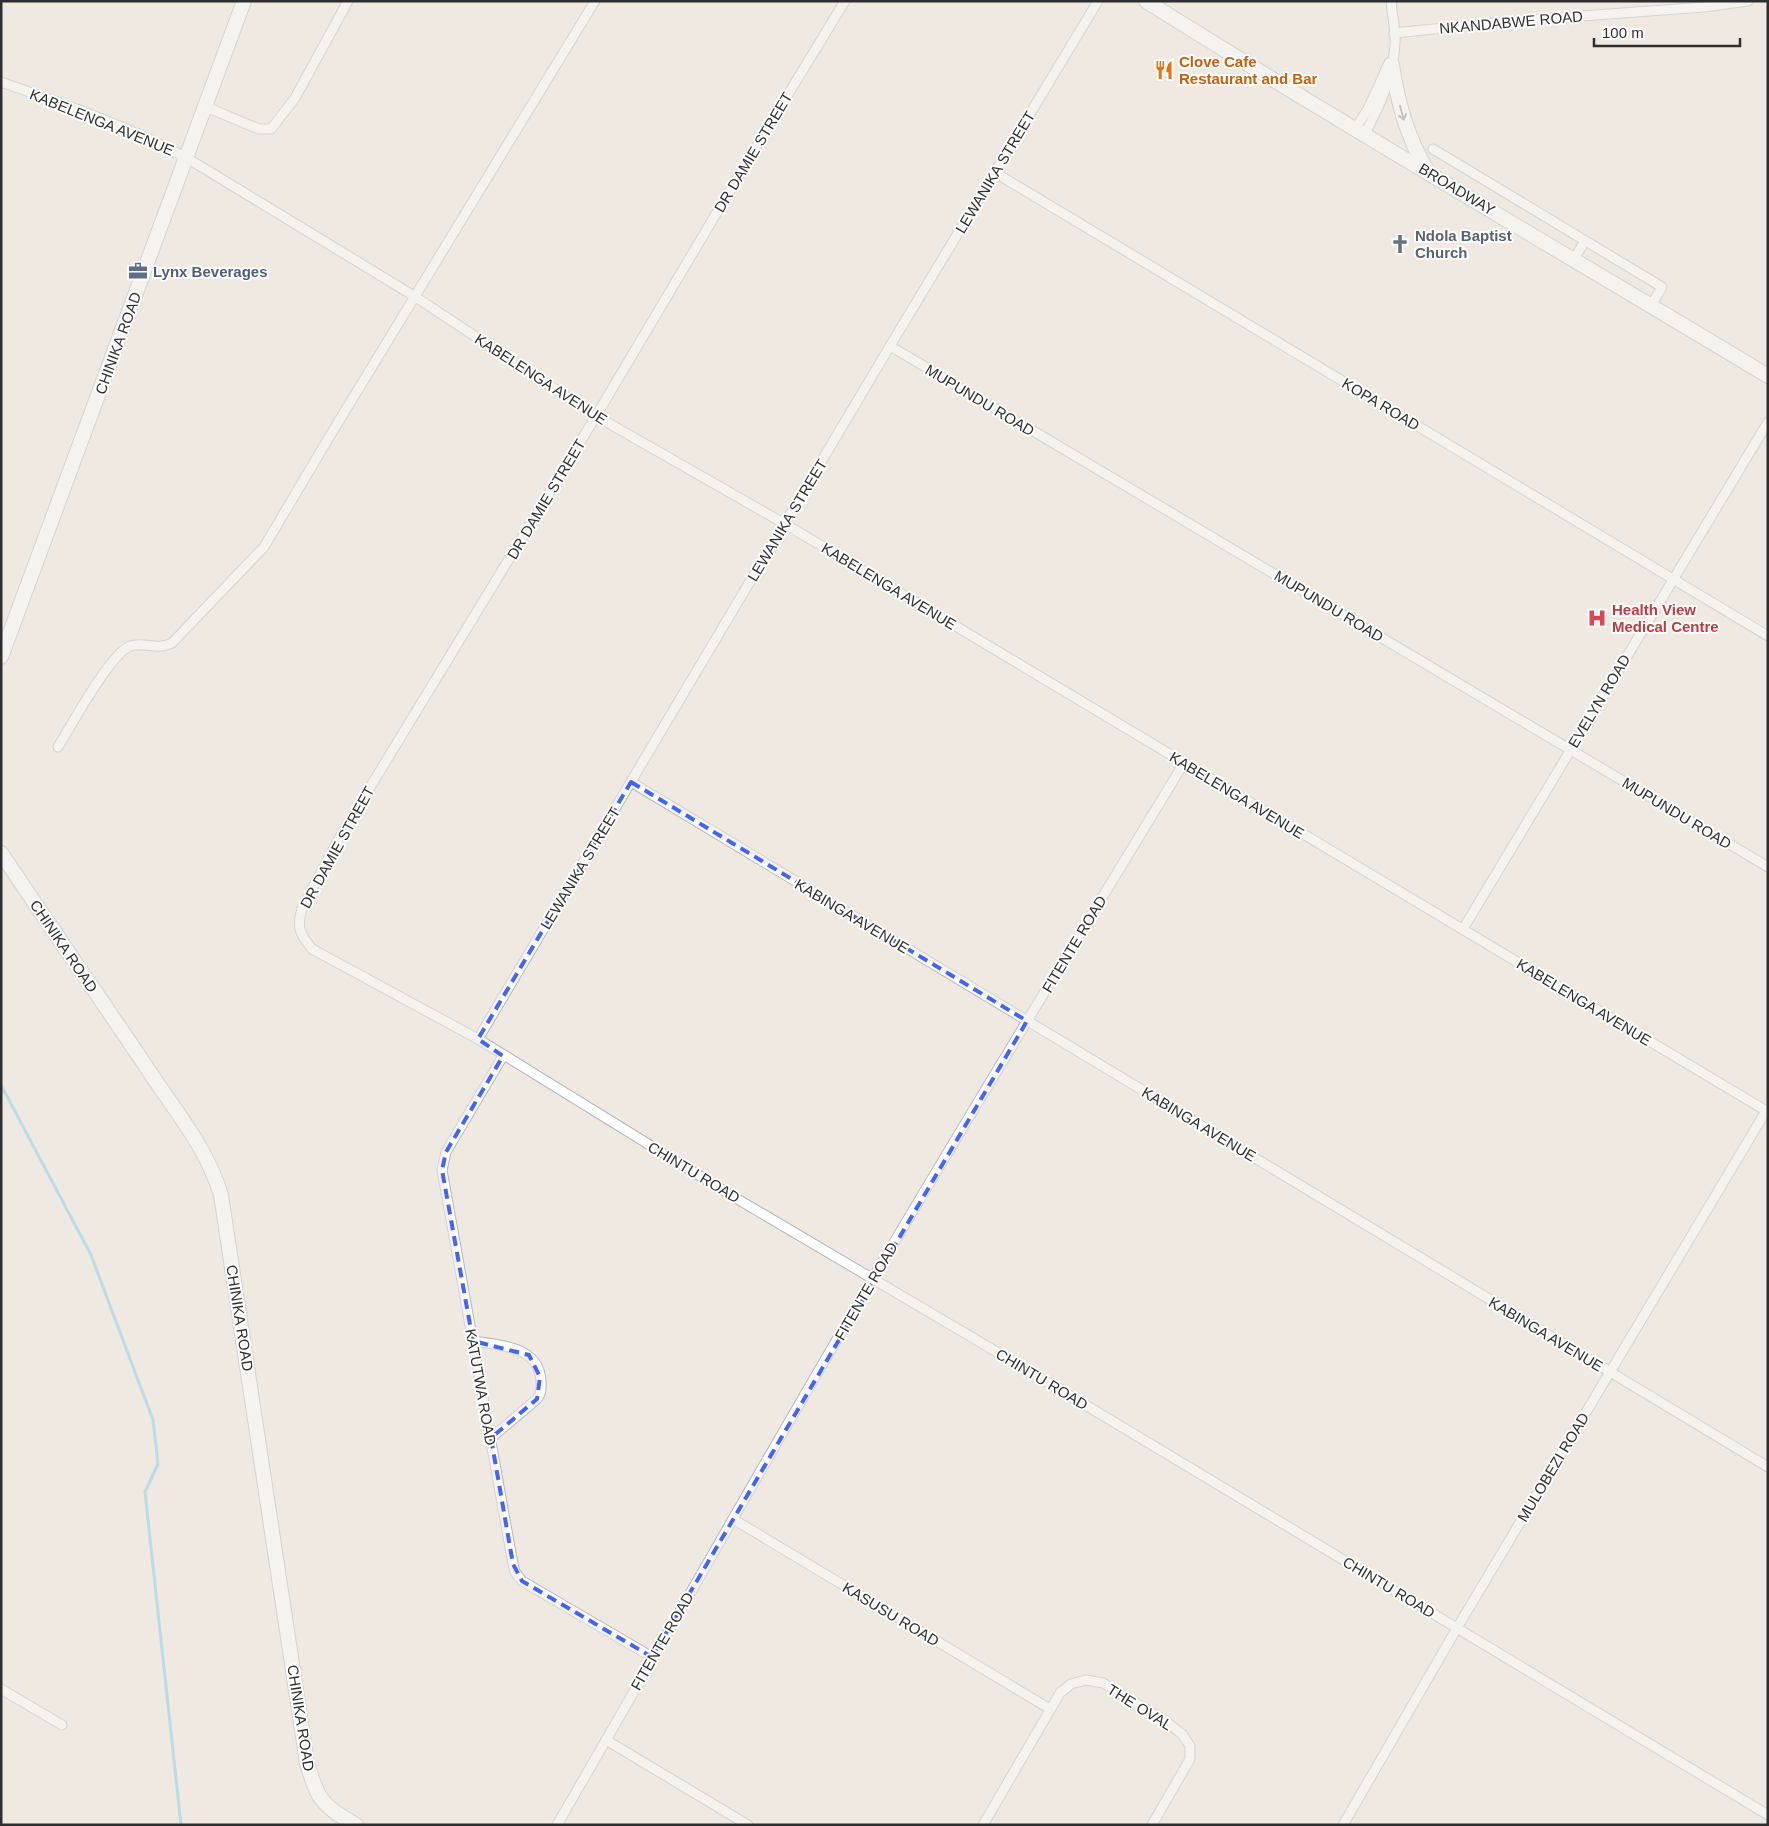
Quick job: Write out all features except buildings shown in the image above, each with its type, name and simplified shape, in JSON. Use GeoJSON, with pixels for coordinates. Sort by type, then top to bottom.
{"type":"FeatureCollection","features":[{"type":"Feature","properties":{"kind":"main road","name":"CHINIKA ROAD"},"geometry":{"type":"LineString","coordinates":[[1,657],[244,1]]}},
{"type":"Feature","properties":{"kind":"main road","name":"BROADWAY"},"geometry":{"type":"LineString","coordinates":[[1146,1],[1310,104],[1428,172],[1768,376]]}},
{"type":"Feature","properties":{"kind":"main road"},"geometry":{"type":"LineString","coordinates":[[1393,59],[1400,110],[1417,153],[1428,172]]}},
{"type":"Feature","properties":{"kind":"main road","name":"CHINIKA ROAD"},"geometry":{"type":"LineString","coordinates":[[1,853],[137,1053],[203,1153],[215,1175],[226,1224],[307,1763],[318,1796],[335,1813],[356,1825]]}},
{"type":"Feature","properties":{"kind":"street"},"geometry":{"type":"LineString","coordinates":[[206,107],[259,129],[272,129],[295,98],[348,1]]}},
{"type":"Feature","properties":{"kind":"street"},"geometry":{"type":"LineString","coordinates":[[58,747],[103,675],[124,650],[140,644],[162,648],[172,644],[258,554],[595,1]]}},
{"type":"Feature","properties":{"kind":"street","name":"DR DAMIE STREET"},"geometry":{"type":"LineString","coordinates":[[312,949],[299,929],[299,918],[303,906],[341,835],[596,416],[845,1]]}},
{"type":"Feature","properties":{"kind":"street","name":"LEWANIKA STREET"},"geometry":{"type":"LineString","coordinates":[[478,1039],[890,346],[1098,1]]}},
{"type":"Feature","properties":{"kind":"street"},"geometry":{"type":"LineString","coordinates":[[1359,132],[1368,109],[1393,59],[1395,44],[1391,1]]}},
{"type":"Feature","properties":{"kind":"street","name":"NKANDABWE ROAD"},"geometry":{"type":"LineString","coordinates":[[1394,33],[1515,21],[1704,7],[1748,1]]}},
{"type":"Feature","properties":{"kind":"street","name":"KABELENGA AVENUE"},"geometry":{"type":"LineString","coordinates":[[1,82],[88,113],[157,141],[187,158],[414,296],[596,416],[785,524],[1767,1112]]}},
{"type":"Feature","properties":{"kind":"street"},"geometry":{"type":"LineString","coordinates":[[1432,148],[1662,287],[1651,306]]}},
{"type":"Feature","properties":{"kind":"street","name":"KOPA ROAD"},"geometry":{"type":"LineString","coordinates":[[994,172],[1768,636]]}},
{"type":"Feature","properties":{"kind":"street"},"geometry":{"type":"LineString","coordinates":[[1574,259],[1585,241]]}},
{"type":"Feature","properties":{"kind":"street","name":"MUPUNDU ROAD"},"geometry":{"type":"LineString","coordinates":[[890,346],[1768,867]]}},
{"type":"Feature","properties":{"kind":"street","name":"EVELYN ROAD"},"geometry":{"type":"LineString","coordinates":[[1463,929],[1768,422]]}},
{"type":"Feature","properties":{"kind":"street","name":"FITENTE ROAD"},"geometry":{"type":"LineString","coordinates":[[557,1825],[652,1657],[873,1278],[1184,763]]}},
{"type":"Feature","properties":{"kind":"street","name":"KABINGA AVENUE"},"geometry":{"type":"LineString","coordinates":[[631,782],[1768,1467]]}},
{"type":"Feature","properties":{"kind":"street","name":"CHINTU ROAD"},"geometry":{"type":"LineString","coordinates":[[312,949],[478,1039],[734,1196],[1768,1815]]}},
{"type":"Feature","properties":{"kind":"street","name":"KATUTWA ROAD"},"geometry":{"type":"LineString","coordinates":[[503,1056],[446,1152],[442,1170],[512,1564],[522,1581],[652,1657]]}},
{"type":"Feature","properties":{"kind":"street","name":"MULOBEZI ROAD"},"geometry":{"type":"LineString","coordinates":[[1343,1825],[1456,1628],[1767,1112]]}},
{"type":"Feature","properties":{"kind":"street"},"geometry":{"type":"LineString","coordinates":[[473,1341],[510,1348],[529,1355],[536,1364],[540,1377],[541,1391],[537,1399],[491,1438]]}},
{"type":"Feature","properties":{"kind":"street","name":"KASUSU ROAD"},"geometry":{"type":"LineString","coordinates":[[733,1519],[1050,1709]]}},
{"type":"Feature","properties":{"kind":"street","name":"THE OVAL"},"geometry":{"type":"LineString","coordinates":[[983,1825],[1060,1693],[1071,1684],[1086,1680],[1103,1683],[1164,1720],[1182,1734],[1190,1746],[1190,1759],[1152,1825]]}},
{"type":"Feature","properties":{"kind":"street"},"geometry":{"type":"LineString","coordinates":[[1,1690],[62,1725]]}},
{"type":"Feature","properties":{"kind":"street"},"geometry":{"type":"LineString","coordinates":[[606,1740],[748,1825]]}},
{"type":"Feature","properties":{"kind":"highlighted area"},"geometry":{"type":"Polygon","coordinates":[[[631,782],[1027,1021],[652,1657],[522,1581],[513,1564],[491,1438],[537,1399],[540,1377],[529,1355],[473,1341],[442,1170],[446,1152],[503,1056],[478,1039],[631,782]]]}},
{"type":"Feature","properties":{"kind":"waterway"},"geometry":{"type":"LineString","coordinates":[[1,1085],[91,1255],[153,1420],[158,1464],[145,1492],[181,1825]]}},
{"type":"Feature","properties":{"kind":"place","name":"Clove Cafe Restaurant and Bar"},"geometry":{"type":"Point","coordinates":[1164,70]}},
{"type":"Feature","properties":{"kind":"place","name":"Ndola Baptist Church"},"geometry":{"type":"Point","coordinates":[1400,244]}},
{"type":"Feature","properties":{"kind":"place","name":"Lynx Beverages"},"geometry":{"type":"Point","coordinates":[138,271]}},
{"type":"Feature","properties":{"kind":"place","name":"Health View Medical Centre"},"geometry":{"type":"Point","coordinates":[1597,618]}}]}
